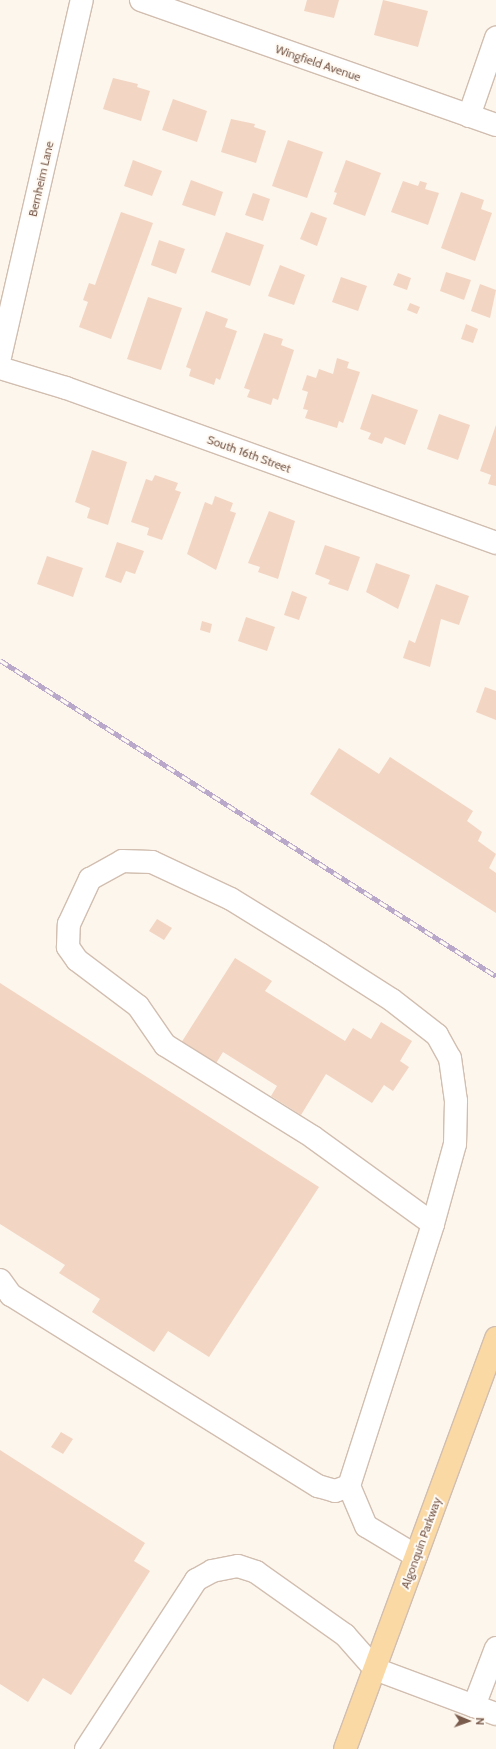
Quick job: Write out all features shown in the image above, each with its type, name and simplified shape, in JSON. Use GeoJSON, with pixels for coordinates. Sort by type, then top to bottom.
{"type":"FeatureCollection","features":[{"type":"Feature","properties":{"kind":"main road","name":"Algonquin Parkway"},"geometry":{"type":"LineString","coordinates":[[345,1749],[496,1338]]}},
{"type":"Feature","properties":{"kind":"street","name":"Bernheim Lane"},"geometry":{"type":"LineString","coordinates":[[0,357],[7,295],[82,0]]}},
{"type":"Feature","properties":{"kind":"street","name":"Wingfield Avenue"},"geometry":{"type":"LineString","coordinates":[[141,0],[496,125]]}},
{"type":"Feature","properties":{"kind":"street"},"geometry":{"type":"LineString","coordinates":[[469,116],[496,38]]}},
{"type":"Feature","properties":{"kind":"street","name":"South 16th Street"},"geometry":{"type":"LineString","coordinates":[[0,368],[66,388],[496,543]]}},
{"type":"Feature","properties":{"kind":"street"},"geometry":{"type":"LineString","coordinates":[[416,1556],[366,1526],[349,1486],[433,1224],[455,1144],[456,1108],[450,1058],[437,1035],[392,1000],[231,899],[152,862],[122,861],[90,879],[69,924],[68,947],[77,960],[138,1006],[165,1045],[313,1137],[433,1224]]}},
{"type":"Feature","properties":{"kind":"street"},"geometry":{"type":"LineString","coordinates":[[0,1280],[11,1295],[318,1486],[335,1492],[349,1486]]}},
{"type":"Feature","properties":{"kind":"street"},"geometry":{"type":"LineString","coordinates":[[86,1749],[196,1580],[212,1571],[238,1566],[256,1572],[340,1630],[375,1669],[496,1714]]}},
{"type":"Feature","properties":{"kind":"street"},"geometry":{"type":"LineString","coordinates":[[474,1706],[496,1648]]}},
{"type":"Feature","properties":{"kind":"building"},"geometry":{"type":"Polygon","coordinates":[[[307,0],[339,0],[334,18],[304,11],[307,0]]]}},
{"type":"Feature","properties":{"kind":"building"},"geometry":{"type":"Polygon","coordinates":[[[383,0],[428,11],[418,47],[374,35],[383,0]]]}},
{"type":"Feature","properties":{"kind":"building"},"geometry":{"type":"Polygon","coordinates":[[[113,78],[138,84],[137,87],[150,91],[141,121],[103,109],[113,78]]]}},
{"type":"Feature","properties":{"kind":"building"},"geometry":{"type":"Polygon","coordinates":[[[173,99],[207,111],[197,142],[162,130],[173,99]]]}},
{"type":"Feature","properties":{"kind":"building"},"geometry":{"type":"Polygon","coordinates":[[[231,119],[255,124],[254,127],[266,131],[256,163],[221,152],[231,119]]]}},
{"type":"Feature","properties":{"kind":"building"},"geometry":{"type":"Polygon","coordinates":[[[288,140],[323,152],[307,198],[272,186],[288,140]]]}},
{"type":"Feature","properties":{"kind":"building"},"geometry":{"type":"Polygon","coordinates":[[[133,160],[162,171],[152,196],[124,186],[133,160]]]}},
{"type":"Feature","properties":{"kind":"building"},"geometry":{"type":"Polygon","coordinates":[[[346,160],[381,173],[365,216],[333,204],[337,193],[334,192],[346,160]]]}},
{"type":"Feature","properties":{"kind":"building"},"geometry":{"type":"Polygon","coordinates":[[[191,180],[223,192],[215,216],[182,205],[191,180]]]}},
{"type":"Feature","properties":{"kind":"building"},"geometry":{"type":"Polygon","coordinates":[[[403,181],[418,186],[420,181],[427,183],[425,189],[439,193],[428,225],[391,212],[403,181]]]}},
{"type":"Feature","properties":{"kind":"building"},"geometry":{"type":"Polygon","coordinates":[[[461,192],[484,200],[481,209],[492,213],[475,261],[441,248],[461,192]]]}},
{"type":"Feature","properties":{"kind":"building"},"geometry":{"type":"Polygon","coordinates":[[[253,193],[270,199],[263,221],[245,215],[253,193]]]}},
{"type":"Feature","properties":{"kind":"building"},"geometry":{"type":"Polygon","coordinates":[[[121,212],[153,223],[111,339],[79,327],[88,302],[83,300],[89,283],[95,285],[121,212]]]}},
{"type":"Feature","properties":{"kind":"building"},"geometry":{"type":"Polygon","coordinates":[[[311,212],[327,218],[317,246],[300,239],[311,212]]]}},
{"type":"Feature","properties":{"kind":"building"},"geometry":{"type":"Polygon","coordinates":[[[226,232],[264,245],[250,286],[211,272],[226,232]]]}},
{"type":"Feature","properties":{"kind":"building"},"geometry":{"type":"Polygon","coordinates":[[[159,240],[185,249],[176,274],[151,265],[159,240]]]}},
{"type":"Feature","properties":{"kind":"building"},"geometry":{"type":"Polygon","coordinates":[[[280,265],[305,275],[294,305],[268,296],[280,265]]]}},
{"type":"Feature","properties":{"kind":"building"},"geometry":{"type":"Polygon","coordinates":[[[446,272],[471,280],[464,300],[440,291],[446,272]]]}},
{"type":"Feature","properties":{"kind":"building"},"geometry":{"type":"Polygon","coordinates":[[[398,273],[411,278],[407,290],[393,285],[398,273]]]}},
{"type":"Feature","properties":{"kind":"building"},"geometry":{"type":"Polygon","coordinates":[[[341,277],[367,286],[358,311],[332,302],[341,277]]]}},
{"type":"Feature","properties":{"kind":"building"},"geometry":{"type":"Polygon","coordinates":[[[480,284],[496,290],[490,318],[471,311],[480,284]]]}},
{"type":"Feature","properties":{"kind":"building"},"geometry":{"type":"Polygon","coordinates":[[[148,297],[182,308],[161,370],[127,359],[148,297]]]}},
{"type":"Feature","properties":{"kind":"building"},"geometry":{"type":"Polygon","coordinates":[[[410,303],[420,307],[417,314],[407,310],[410,303]]]}},
{"type":"Feature","properties":{"kind":"building"},"geometry":{"type":"Polygon","coordinates":[[[206,311],[228,319],[225,327],[237,331],[220,380],[216,378],[214,385],[189,376],[191,369],[186,367],[206,311]]]}},
{"type":"Feature","properties":{"kind":"building"},"geometry":{"type":"Polygon","coordinates":[[[466,324],[478,329],[473,343],[461,339],[466,324]]]}},
{"type":"Feature","properties":{"kind":"building"},"geometry":{"type":"Polygon","coordinates":[[[264,333],[283,339],[281,345],[294,350],[278,400],[273,398],[271,405],[247,397],[250,390],[244,388],[264,333]]]}},
{"type":"Feature","properties":{"kind":"building"},"geometry":{"type":"Polygon","coordinates":[[[337,358],[349,362],[347,368],[360,372],[343,423],[339,421],[337,428],[305,418],[308,410],[303,409],[308,392],[302,390],[307,375],[316,378],[319,369],[333,374],[337,358]]]}},
{"type":"Feature","properties":{"kind":"building"},"geometry":{"type":"Polygon","coordinates":[[[372,394],[418,410],[405,445],[385,437],[382,444],[368,439],[371,433],[360,429],[372,394]]]}},
{"type":"Feature","properties":{"kind":"building"},"geometry":{"type":"Polygon","coordinates":[[[439,414],[470,425],[458,460],[427,449],[439,414]]]}},
{"type":"Feature","properties":{"kind":"building"},"geometry":{"type":"Polygon","coordinates":[[[496,425],[496,486],[488,484],[491,475],[480,471],[496,425]]]}},
{"type":"Feature","properties":{"kind":"building"},"geometry":{"type":"Polygon","coordinates":[[[92,450],[127,462],[108,525],[87,518],[90,508],[75,502],[92,450]]]}},
{"type":"Feature","properties":{"kind":"building"},"geometry":{"type":"Polygon","coordinates":[[[155,475],[178,483],[175,490],[181,492],[162,540],[147,535],[149,528],[131,522],[146,479],[152,481],[155,475]]]}},
{"type":"Feature","properties":{"kind":"building"},"geometry":{"type":"Polygon","coordinates":[[[215,496],[233,503],[230,511],[236,513],[216,570],[187,554],[205,502],[212,505],[215,496]]]}},
{"type":"Feature","properties":{"kind":"building"},"geometry":{"type":"Polygon","coordinates":[[[269,511],[295,521],[278,579],[258,572],[260,567],[248,563],[269,511]]]}},
{"type":"Feature","properties":{"kind":"building"},"geometry":{"type":"Polygon","coordinates":[[[117,542],[144,551],[135,574],[126,571],[121,583],[105,577],[117,542]]]}},
{"type":"Feature","properties":{"kind":"building"},"geometry":{"type":"Polygon","coordinates":[[[325,545],[360,557],[348,591],[328,584],[330,580],[315,574],[325,545]]]}},
{"type":"Feature","properties":{"kind":"building"},"geometry":{"type":"Polygon","coordinates":[[[47,556],[83,568],[73,597],[37,584],[47,556]]]}},
{"type":"Feature","properties":{"kind":"building"},"geometry":{"type":"Polygon","coordinates":[[[376,563],[410,575],[398,609],[366,592],[376,563]]]}},
{"type":"Feature","properties":{"kind":"building"},"geometry":{"type":"Polygon","coordinates":[[[436,584],[469,596],[459,625],[441,619],[430,667],[403,658],[409,640],[415,643],[436,584]]]}},
{"type":"Feature","properties":{"kind":"building"},"geometry":{"type":"Polygon","coordinates":[[[292,591],[307,597],[299,620],[284,615],[292,591]]]}},
{"type":"Feature","properties":{"kind":"building"},"geometry":{"type":"Polygon","coordinates":[[[246,617],[275,627],[267,651],[238,641],[246,617]]]}},
{"type":"Feature","properties":{"kind":"building"},"geometry":{"type":"Polygon","coordinates":[[[202,621],[212,624],[210,633],[200,630],[202,621]]]}},
{"type":"Feature","properties":{"kind":"building"},"geometry":{"type":"Polygon","coordinates":[[[485,687],[496,691],[496,720],[476,712],[485,687]]]}},
{"type":"Feature","properties":{"kind":"building"},"geometry":{"type":"Polygon","coordinates":[[[339,748],[379,774],[390,757],[473,811],[467,821],[482,832],[478,841],[496,854],[489,868],[496,873],[496,913],[310,794],[339,748]]]}},
{"type":"Feature","properties":{"kind":"building"},"geometry":{"type":"Polygon","coordinates":[[[157,919],[172,928],[164,940],[149,931],[157,919]]]}},
{"type":"Feature","properties":{"kind":"building"},"geometry":{"type":"Polygon","coordinates":[[[235,958],[272,981],[265,991],[345,1041],[353,1028],[371,1039],[381,1022],[412,1041],[400,1061],[409,1067],[393,1091],[384,1085],[372,1103],[326,1074],[301,1115],[271,1096],[277,1086],[223,1052],[215,1065],[181,1043],[235,958]]]}},
{"type":"Feature","properties":{"kind":"building"},"geometry":{"type":"Polygon","coordinates":[[[0,983],[319,1187],[209,1357],[168,1331],[154,1352],[92,1312],[100,1299],[59,1273],[65,1265],[0,1224],[0,983]]]}},
{"type":"Feature","properties":{"kind":"building"},"geometry":{"type":"Polygon","coordinates":[[[61,1432],[73,1439],[63,1454],[51,1447],[61,1432]]]}},
{"type":"Feature","properties":{"kind":"building"},"geometry":{"type":"Polygon","coordinates":[[[0,1450],[145,1543],[134,1561],[150,1571],[71,1695],[43,1678],[28,1702],[0,1684],[0,1450]]]}},
{"type":"Feature","properties":{"kind":"railway"},"geometry":{"type":"LineString","coordinates":[[0,660],[496,976]]}}]}
